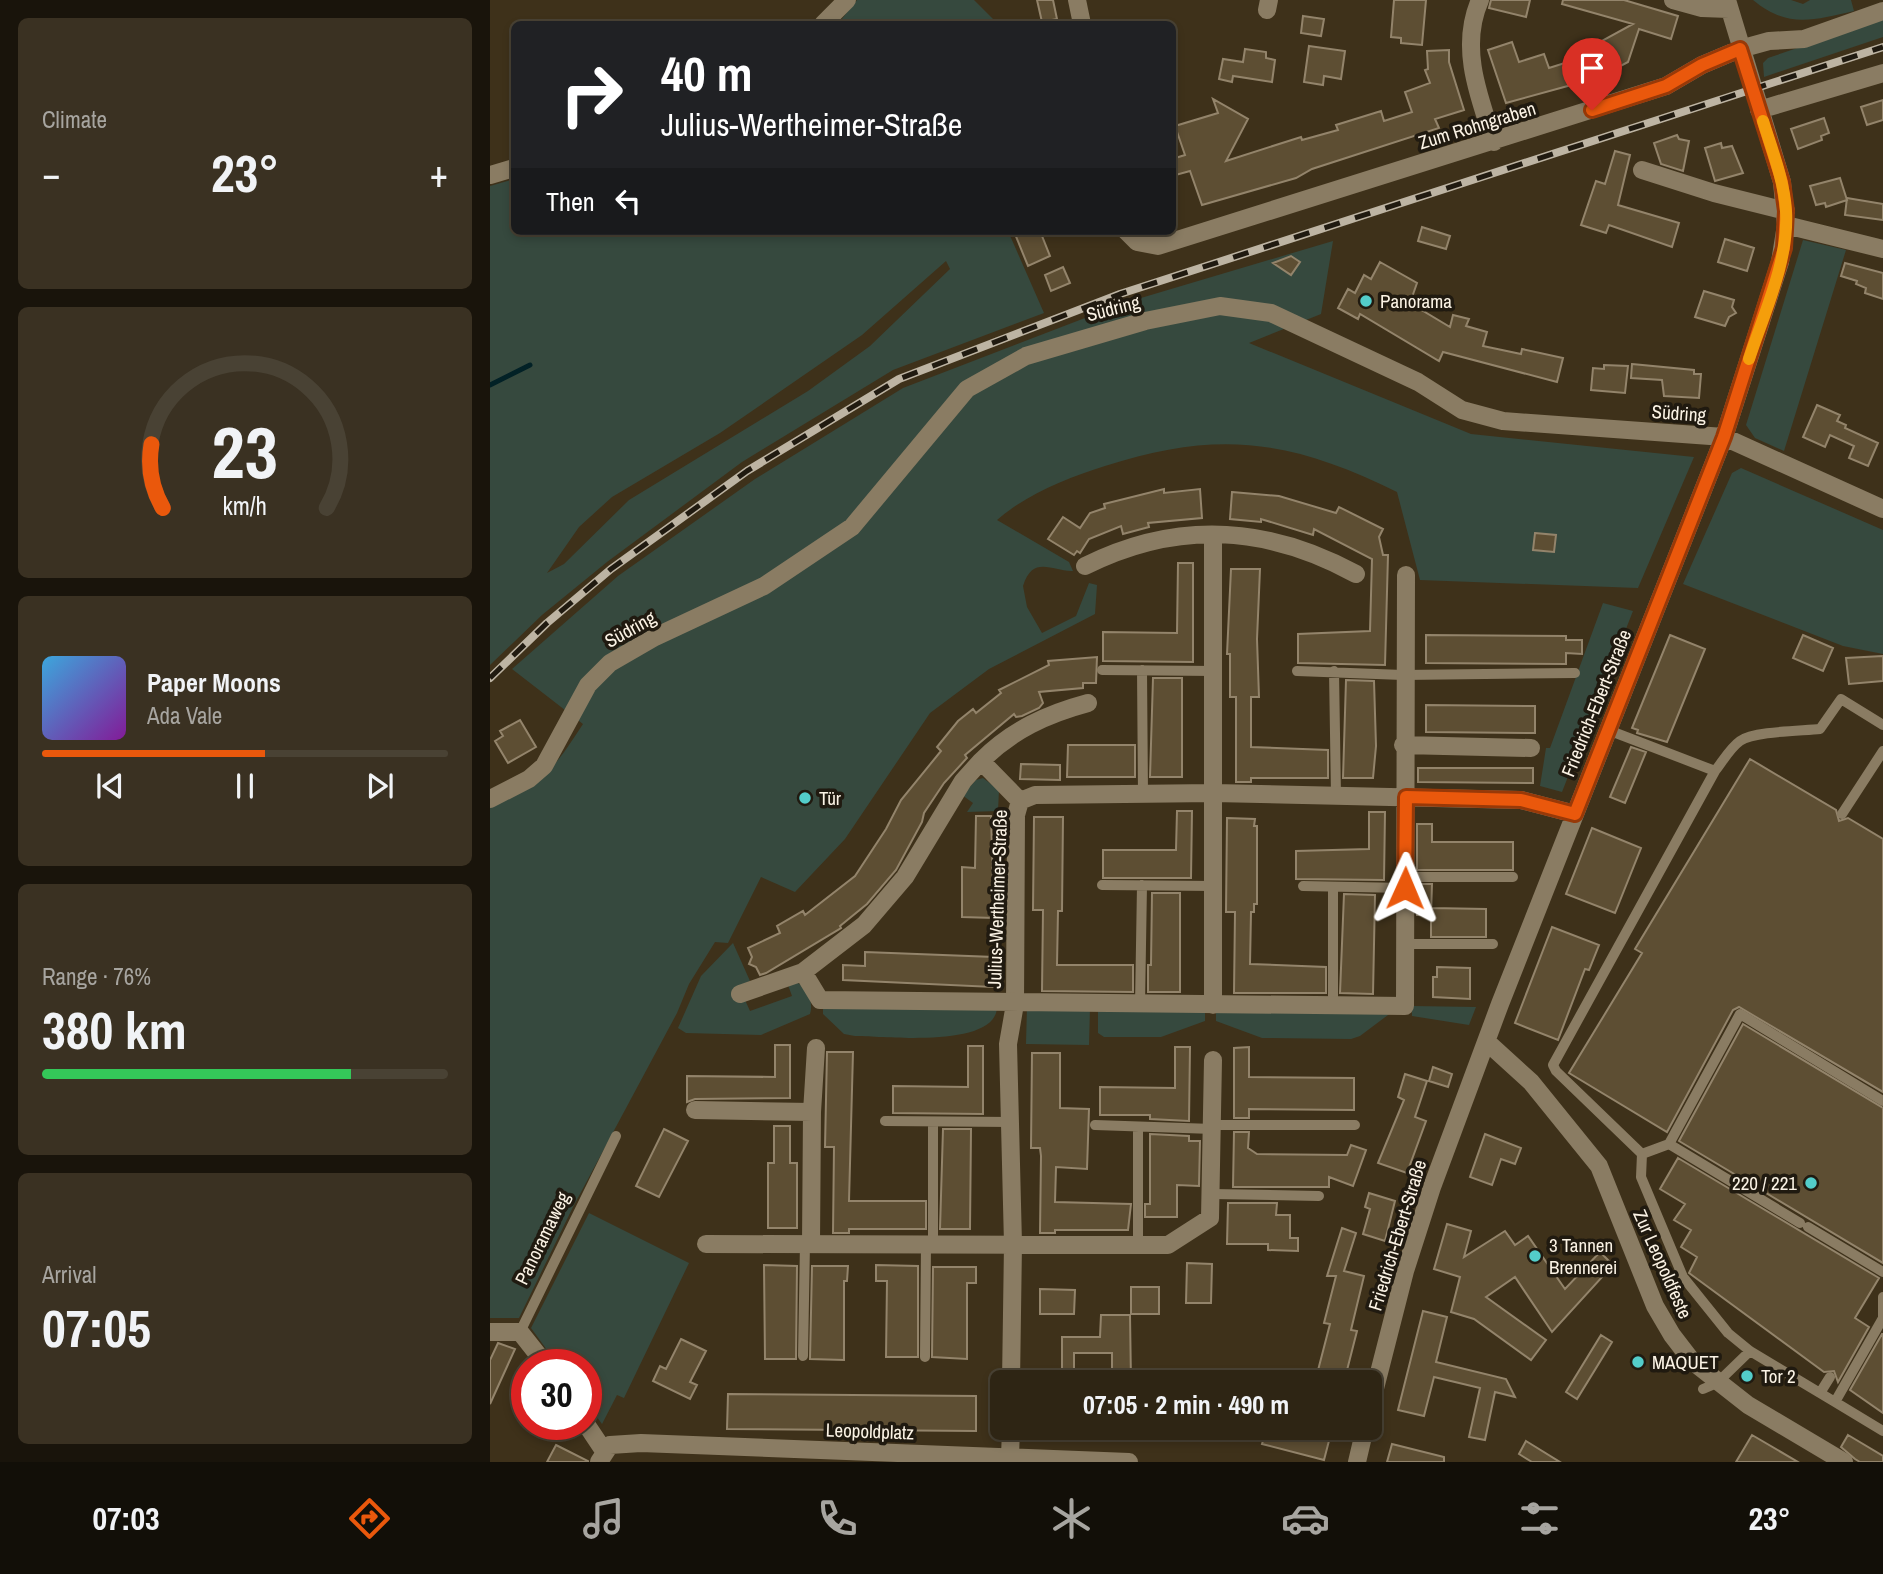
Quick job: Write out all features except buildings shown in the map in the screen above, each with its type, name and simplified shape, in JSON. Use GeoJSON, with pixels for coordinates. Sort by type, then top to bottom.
{"type":"FeatureCollection","features":[{"type":"Feature","properties":{"kind":"street"},"geometry":{"type":"LineString","coordinates":[[826,21],[847,0]]}},
{"type":"Feature","properties":{"kind":"street"},"geometry":{"type":"LineString","coordinates":[[1077,0],[1081,21]]}},
{"type":"Feature","properties":{"kind":"street"},"geometry":{"type":"LineString","coordinates":[[1480,0],[1471,53],[1473,73],[1494,142]]}},
{"type":"Feature","properties":{"kind":"street"},"geometry":{"type":"LineString","coordinates":[[1673,0],[1702,8],[1728,5]]}},
{"type":"Feature","properties":{"kind":"street","name":"Friedrich-Ebert-Straße"},"geometry":{"type":"LineString","coordinates":[[1380,1370],[1405,1271],[1432,1187],[1486,1042],[1724,437],[1780,262],[1786,218],[1782,182],[1728,5]]}},
{"type":"Feature","properties":{"kind":"street","name":"Zum Rohngraben"},"geometry":{"type":"LineString","coordinates":[[1130,235],[1137,243],[1158,246],[1666,86],[1702,65],[1740,49],[1769,41],[1804,39],[1883,11]]}},
{"type":"Feature","properties":{"kind":"street"},"geometry":{"type":"LineString","coordinates":[[1759,110],[1883,74]]}},
{"type":"Feature","properties":{"kind":"street"},"geometry":{"type":"LineString","coordinates":[[490,175],[511,169]]}},
{"type":"Feature","properties":{"kind":"street"},"geometry":{"type":"LineString","coordinates":[[1642,170],[1883,249]]}},
{"type":"Feature","properties":{"kind":"street","name":"Südring"},"geometry":{"type":"LineString","coordinates":[[490,799],[529,779],[544,766],[588,685],[610,663],[654,637],[764,586],[852,527],[967,389],[1026,356],[1060,343],[1144,321],[1220,306],[1271,313],[1418,382],[1462,411],[1503,421],[1724,437],[1883,509]]}},
{"type":"Feature","properties":{"kind":"street"},"geometry":{"type":"LineString","coordinates":[[1213,535],[1213,1005]]}},
{"type":"Feature","properties":{"kind":"street"},"geometry":{"type":"LineString","coordinates":[[1085,566],[1148,541],[1243,535],[1286,542],[1356,573]]}},
{"type":"Feature","properties":{"kind":"street"},"geometry":{"type":"LineString","coordinates":[[803,972],[820,1000],[1405,1006],[1406,797],[1403,676],[1406,575]]}},
{"type":"Feature","properties":{"kind":"street"},"geometry":{"type":"LineString","coordinates":[[740,993],[803,972],[864,925],[905,877],[963,781],[981,761],[1022,728],[1062,710],[1088,703]]}},
{"type":"Feature","properties":{"kind":"street"},"geometry":{"type":"LineString","coordinates":[[1403,745],[1531,748]]}},
{"type":"Feature","properties":{"kind":"street"},"geometry":{"type":"LineString","coordinates":[[981,761],[1020,800]]}},
{"type":"Feature","properties":{"kind":"street","name":"Julius-Wertheimer-Straße"},"geometry":{"type":"LineString","coordinates":[[1011,1370],[1013,1244],[1008,1044],[1015,1004],[1016,815],[1020,800],[1035,795],[1214,793],[1406,797],[1521,800],[1575,814]]}},
{"type":"Feature","properties":{"kind":"street","name":"Zur Leopoldfeste"},"geometry":{"type":"LineString","coordinates":[[1486,1042],[1531,1082],[1599,1166],[1654,1306],[1710,1386],[1844,1462]]}},
{"type":"Feature","properties":{"kind":"street"},"geometry":{"type":"LineString","coordinates":[[808,1243],[816,1048]]}},
{"type":"Feature","properties":{"kind":"street"},"geometry":{"type":"LineString","coordinates":[[706,1244],[1168,1245],[1207,1222],[1212,1213],[1213,1060]]}},
{"type":"Feature","properties":{"kind":"street"},"geometry":{"type":"LineString","coordinates":[[695,1110],[812,1112]]}},
{"type":"Feature","properties":{"kind":"street"},"geometry":{"type":"LineString","coordinates":[[490,1332],[520,1332],[533,1349]]}},
{"type":"Feature","properties":{"kind":"street"},"geometry":{"type":"LineString","coordinates":[[1011,1440],[1012,1459]]}},
{"type":"Feature","properties":{"kind":"street"},"geometry":{"type":"LineString","coordinates":[[1357,1462],[1362,1440]]}},
{"type":"Feature","properties":{"kind":"street","name":"Leopoldplatz"},"geometry":{"type":"LineString","coordinates":[[604,1453],[641,1443],[1129,1462]]}},
{"type":"Feature","properties":{"kind":"lane"},"geometry":{"type":"LineString","coordinates":[[1102,670],[1215,671]]}},
{"type":"Feature","properties":{"kind":"lane"},"geometry":{"type":"LineString","coordinates":[[1142,670],[1143,794]]}},
{"type":"Feature","properties":{"kind":"lane"},"geometry":{"type":"LineString","coordinates":[[1297,671],[1403,676],[1576,673]]}},
{"type":"Feature","properties":{"kind":"lane"},"geometry":{"type":"LineString","coordinates":[[1334,671],[1336,796]]}},
{"type":"Feature","properties":{"kind":"lane"},"geometry":{"type":"LineString","coordinates":[[1883,725],[1841,699],[1820,729],[1741,739],[1715,771],[1553,1065],[1556,1072],[1642,1154],[1641,1177],[1683,1277],[1728,1333],[1750,1351],[1883,1430]]}},
{"type":"Feature","properties":{"kind":"lane"},"geometry":{"type":"LineString","coordinates":[[1608,730],[1715,771]]}},
{"type":"Feature","properties":{"kind":"lane"},"geometry":{"type":"LineString","coordinates":[[1842,814],[1883,751]]}},
{"type":"Feature","properties":{"kind":"lane"},"geometry":{"type":"LineString","coordinates":[[1303,886],[1333,887],[1513,877]]}},
{"type":"Feature","properties":{"kind":"lane"},"geometry":{"type":"LineString","coordinates":[[1102,885],[1214,886]]}},
{"type":"Feature","properties":{"kind":"lane"},"geometry":{"type":"LineString","coordinates":[[1140,1005],[1142,886]]}},
{"type":"Feature","properties":{"kind":"lane"},"geometry":{"type":"LineString","coordinates":[[1332,1005],[1333,887]]}},
{"type":"Feature","properties":{"kind":"lane"},"geometry":{"type":"LineString","coordinates":[[1405,944],[1493,944]]}},
{"type":"Feature","properties":{"kind":"lane"},"geometry":{"type":"LineString","coordinates":[[1642,1154],[1669,1144],[1740,1014],[1883,1101]]}},
{"type":"Feature","properties":{"kind":"lane"},"geometry":{"type":"LineString","coordinates":[[885,1121],[1011,1122]]}},
{"type":"Feature","properties":{"kind":"lane"},"geometry":{"type":"LineString","coordinates":[[925,1357],[933,1122]]}},
{"type":"Feature","properties":{"kind":"lane"},"geometry":{"type":"LineString","coordinates":[[1095,1125],[1354,1125]]}},
{"type":"Feature","properties":{"kind":"lane"},"geometry":{"type":"LineString","coordinates":[[1138,1126],[1138,1245]]}},
{"type":"Feature","properties":{"kind":"lane","name":"Panoramaweg"},"geometry":{"type":"LineString","coordinates":[[520,1332],[616,1136]]}},
{"type":"Feature","properties":{"kind":"lane"},"geometry":{"type":"LineString","coordinates":[[1669,1144],[1883,1272]]}},
{"type":"Feature","properties":{"kind":"lane"},"geometry":{"type":"LineString","coordinates":[[1212,1194],[1319,1196]]}},
{"type":"Feature","properties":{"kind":"lane"},"geometry":{"type":"LineString","coordinates":[[803,1356],[808,1243]]}},
{"type":"Feature","properties":{"kind":"lane"},"geometry":{"type":"LineString","coordinates":[[1835,1402],[1883,1317],[1883,1297]]}},
{"type":"Feature","properties":{"kind":"lane"},"geometry":{"type":"LineString","coordinates":[[1710,1386],[1750,1351]]}},
{"type":"Feature","properties":{"kind":"lane"},"geometry":{"type":"LineString","coordinates":[[1820,1393],[1830,1377]]}},
{"type":"Feature","properties":{"kind":"green space"},"geometry":{"type":"Polygon","coordinates":[[[857,0],[974,0],[995,21],[842,21],[857,0]]]}},
{"type":"Feature","properties":{"kind":"green space"},"geometry":{"type":"Polygon","coordinates":[[[1753,0],[1791,0],[1803,4],[1810,0],[1851,0],[1854,11],[1813,19],[1790,19],[1753,0]]]}},
{"type":"Feature","properties":{"kind":"green space"},"geometry":{"type":"Polygon","coordinates":[[[1883,19],[1883,37],[1764,77],[1763,63],[1768,58],[1883,19]]]}},
{"type":"Feature","properties":{"kind":"green space"},"geometry":{"type":"Polygon","coordinates":[[[511,180],[511,235],[1010,235],[1044,313],[893,370],[742,462],[607,562],[542,615],[490,665],[490,186],[511,180]],[[946,261],[862,335],[720,433],[612,497],[579,527],[547,573],[564,564],[629,500],[808,391],[870,346],[950,269],[946,261]]]}},
{"type":"Feature","properties":{"kind":"green space"},"geometry":{"type":"Polygon","coordinates":[[[1803,240],[1846,250],[1784,451],[1755,438],[1746,425],[1803,240]]]}},
{"type":"Feature","properties":{"kind":"green space"},"geometry":{"type":"Polygon","coordinates":[[[1333,241],[1321,314],[1249,343],[1471,434],[1694,457],[1638,588],[1420,580],[1397,492],[1323,461],[1289,451],[1254,446],[1220,444],[1146,454],[1076,476],[1021,502],[997,520],[1069,562],[1073,571],[1038,567],[1027,576],[1023,586],[1027,607],[1042,633],[1076,616],[1089,583],[1097,585],[1095,614],[989,669],[930,713],[845,839],[795,892],[761,877],[728,943],[715,942],[689,984],[677,1013],[573,1207],[519,1318],[490,1318],[490,806],[523,789],[544,774],[562,755],[583,724],[512,669],[618,576],[755,479],[903,388],[1124,303],[1333,241]]]}},
{"type":"Feature","properties":{"kind":"green space"},"geometry":{"type":"Polygon","coordinates":[[[1741,468],[1883,530],[1883,654],[1843,646],[1683,584],[1732,473],[1741,468]]]}},
{"type":"Feature","properties":{"kind":"green space"},"geometry":{"type":"Polygon","coordinates":[[[1603,603],[1633,611],[1562,792],[1540,786],[1546,748],[1550,748],[1603,603]]]}},
{"type":"Feature","properties":{"kind":"green space"},"geometry":{"type":"Polygon","coordinates":[[[983,778],[999,790],[998,811],[967,812],[973,803],[962,795],[976,780],[983,778]]]}},
{"type":"Feature","properties":{"kind":"green space"},"geometry":{"type":"Polygon","coordinates":[[[733,943],[750,981],[734,988],[740,1001],[745,1000],[750,1011],[792,996],[788,985],[796,982],[809,995],[810,1014],[761,1035],[686,1033],[678,1028],[701,976],[733,943]]]}},
{"type":"Feature","properties":{"kind":"green space"},"geometry":{"type":"Polygon","coordinates":[[[1412,1006],[1476,1007],[1469,1025],[1412,1016],[1412,1006]]]}},
{"type":"Feature","properties":{"kind":"green space"},"geometry":{"type":"Polygon","coordinates":[[[823,1007],[997,1007],[992,1020],[978,1029],[959,1035],[912,1038],[844,1034],[823,1014],[823,1007]]]}},
{"type":"Feature","properties":{"kind":"green space"},"geometry":{"type":"Polygon","coordinates":[[[1027,1007],[1090,1008],[1089,1045],[1026,1044],[1027,1007]]]}},
{"type":"Feature","properties":{"kind":"green space"},"geometry":{"type":"Polygon","coordinates":[[[1098,1008],[1205,1010],[1205,1021],[1161,1037],[1104,1037],[1098,1033],[1098,1008]]]}},
{"type":"Feature","properties":{"kind":"green space"},"geometry":{"type":"Polygon","coordinates":[[[1216,1010],[1392,1012],[1360,1036],[1351,1039],[1262,1038],[1216,1021],[1216,1010]]]}},
{"type":"Feature","properties":{"kind":"green space"},"geometry":{"type":"Polygon","coordinates":[[[589,1213],[689,1263],[624,1398],[617,1395],[602,1424],[602,1349],[546,1349],[531,1328],[589,1213]]]}},
{"type":"Feature","properties":{"kind":"waterway"},"geometry":{"type":"LineString","coordinates":[[490,385],[530,365]]}},
{"type":"Feature","properties":{"kind":"railway"},"geometry":{"type":"LineString","coordinates":[[490,678],[547,623],[611,569],[747,471],[899,379],[1120,294],[1883,47]]}},
{"type":"Feature","properties":{"kind":"slow traffic"},"geometry":{"type":"LineString","coordinates":[[1749,359],[1784,248],[1786,225],[1782,182],[1763,121]]}},
{"type":"Feature","properties":{"kind":"place","name":"Panorama"},"geometry":{"type":"Point","coordinates":[1366,301]}},
{"type":"Feature","properties":{"kind":"place","name":"Tür"},"geometry":{"type":"Point","coordinates":[805,798]}},
{"type":"Feature","properties":{"kind":"place","name":"220 / 221"},"geometry":{"type":"Point","coordinates":[1811,1183]}},
{"type":"Feature","properties":{"kind":"place","name":"3 Tannen Brennerei"},"geometry":{"type":"Point","coordinates":[1535,1256]}},
{"type":"Feature","properties":{"kind":"place","name":"MAQUET"},"geometry":{"type":"Point","coordinates":[1638,1362]}},
{"type":"Feature","properties":{"kind":"place","name":"Tor 2"},"geometry":{"type":"Point","coordinates":[1747,1376]}},
{"type":"Feature","properties":{"kind":"route"},"geometry":{"type":"LineString","coordinates":[[1405,888],[1406,797],[1521,800],[1575,814],[1724,437],[1784,248],[1786,211],[1782,182],[1740,49],[1702,65],[1666,86],[1592,110]]}}]}
